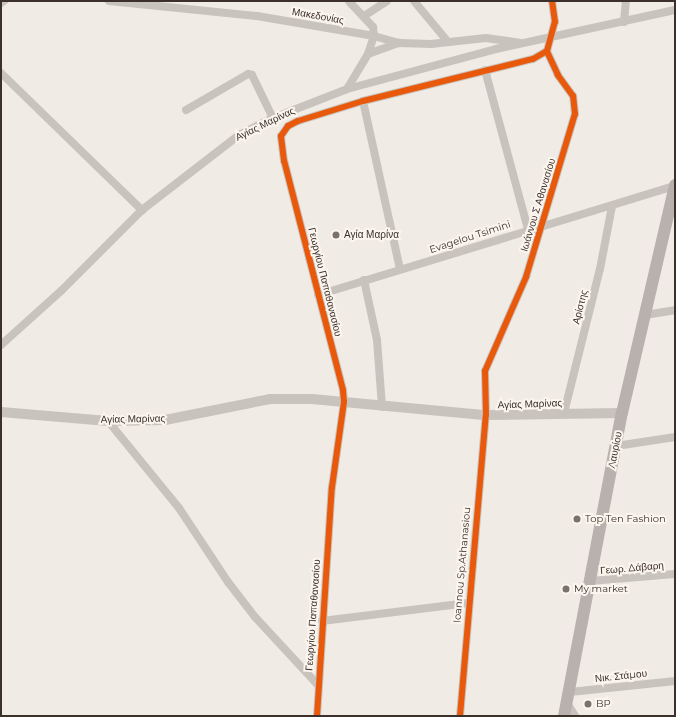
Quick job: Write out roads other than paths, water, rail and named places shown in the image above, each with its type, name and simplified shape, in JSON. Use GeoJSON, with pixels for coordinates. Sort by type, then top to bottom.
{"type":"FeatureCollection","features":[{"type":"Feature","properties":{"kind":"main road","name":"Λαυρίου"},"geometry":{"type":"LineString","coordinates":[[564,716],[569,698],[622,413],[675,185]]}},
{"type":"Feature","properties":{"kind":"street","name":"Μακεδονίας"},"geometry":{"type":"LineString","coordinates":[[109,1],[184,10],[217,11],[374,36],[399,43],[448,42],[500,38],[523,44]]}},
{"type":"Feature","properties":{"kind":"street"},"geometry":{"type":"LineString","coordinates":[[347,89],[368,54],[374,36],[373,27],[349,1]]}},
{"type":"Feature","properties":{"kind":"street"},"geometry":{"type":"LineString","coordinates":[[364,16],[387,1]]}},
{"type":"Feature","properties":{"kind":"street"},"geometry":{"type":"LineString","coordinates":[[414,1],[448,42]]}},
{"type":"Feature","properties":{"kind":"street"},"geometry":{"type":"LineString","coordinates":[[547,51],[549,39],[555,22],[552,1]]}},
{"type":"Feature","properties":{"kind":"street"},"geometry":{"type":"LineString","coordinates":[[624,22],[626,1]]}},
{"type":"Feature","properties":{"kind":"street","name":"Αγίας Μαρίνας"},"geometry":{"type":"LineString","coordinates":[[1,345],[61,291],[142,210],[239,135],[273,118],[347,89],[523,44],[675,10]]}},
{"type":"Feature","properties":{"kind":"street"},"geometry":{"type":"LineString","coordinates":[[368,54],[399,43]]}},
{"type":"Feature","properties":{"kind":"street","name":"Γεωργίου Παπαθανασίου"},"geometry":{"type":"LineString","coordinates":[[317,716],[322,621],[332,487],[344,402],[284,161],[281,136],[288,126],[298,121],[363,101],[533,59],[547,51]]}},
{"type":"Feature","properties":{"kind":"street","name":"Ιωάννου Σ Αθανασίου"},"geometry":{"type":"LineString","coordinates":[[486,416],[484,390],[487,363],[507,325],[543,225],[575,107],[573,96],[558,76],[547,51]]}},
{"type":"Feature","properties":{"kind":"street"},"geometry":{"type":"LineString","coordinates":[[486,70],[528,229]]}},
{"type":"Feature","properties":{"kind":"street"},"geometry":{"type":"LineString","coordinates":[[1,73],[142,210]]}},
{"type":"Feature","properties":{"kind":"street"},"geometry":{"type":"LineString","coordinates":[[186,110],[248,74],[252,75],[273,118]]}},
{"type":"Feature","properties":{"kind":"street"},"geometry":{"type":"LineString","coordinates":[[363,101],[400,270]]}},
{"type":"Feature","properties":{"kind":"street","name":"Evagelou Tsimini"},"geometry":{"type":"LineString","coordinates":[[318,295],[528,229],[612,206],[675,185]]}},
{"type":"Feature","properties":{"kind":"street","name":"Αρίστης"},"geometry":{"type":"LineString","coordinates":[[564,413],[600,269],[612,206]]}},
{"type":"Feature","properties":{"kind":"street"},"geometry":{"type":"LineString","coordinates":[[364,280],[377,340],[382,407]]}},
{"type":"Feature","properties":{"kind":"street"},"geometry":{"type":"LineString","coordinates":[[645,315],[675,310]]}},
{"type":"Feature","properties":{"kind":"street","name":"Αγίας Μαρίνας"},"geometry":{"type":"LineString","coordinates":[[1,412],[108,421],[166,420],[270,399],[312,399],[486,416],[564,413],[622,413]]}},
{"type":"Feature","properties":{"kind":"street","name":"Ioannou Sp.Athanasiou"},"geometry":{"type":"LineString","coordinates":[[460,716],[468,603],[486,416]]}},
{"type":"Feature","properties":{"kind":"street"},"geometry":{"type":"LineString","coordinates":[[108,421],[179,508],[228,582],[255,617],[318,685]]}},
{"type":"Feature","properties":{"kind":"street"},"geometry":{"type":"LineString","coordinates":[[616,446],[675,437]]}},
{"type":"Feature","properties":{"kind":"street","name":"Γεωρ. Δάβαρη"},"geometry":{"type":"LineString","coordinates":[[590,581],[675,574]]}},
{"type":"Feature","properties":{"kind":"street"},"geometry":{"type":"LineString","coordinates":[[322,621],[468,603]]}},
{"type":"Feature","properties":{"kind":"street","name":"Νικ. Στάμου"},"geometry":{"type":"LineString","coordinates":[[569,698],[675,681]]}},
{"type":"Feature","properties":{"kind":"street"},"geometry":{"type":"LineString","coordinates":[[569,698],[575,716]]}},
{"type":"Feature","properties":{"kind":"place","name":"Αγία Μαρίνα"},"geometry":{"type":"Point","coordinates":[336,235]}},
{"type":"Feature","properties":{"kind":"place","name":"Top Ten Fashion"},"geometry":{"type":"Point","coordinates":[577,519]}},
{"type":"Feature","properties":{"kind":"place","name":"My market"},"geometry":{"type":"Point","coordinates":[566,589]}},
{"type":"Feature","properties":{"kind":"place","name":"BP"},"geometry":{"type":"Point","coordinates":[588,704]}}]}
